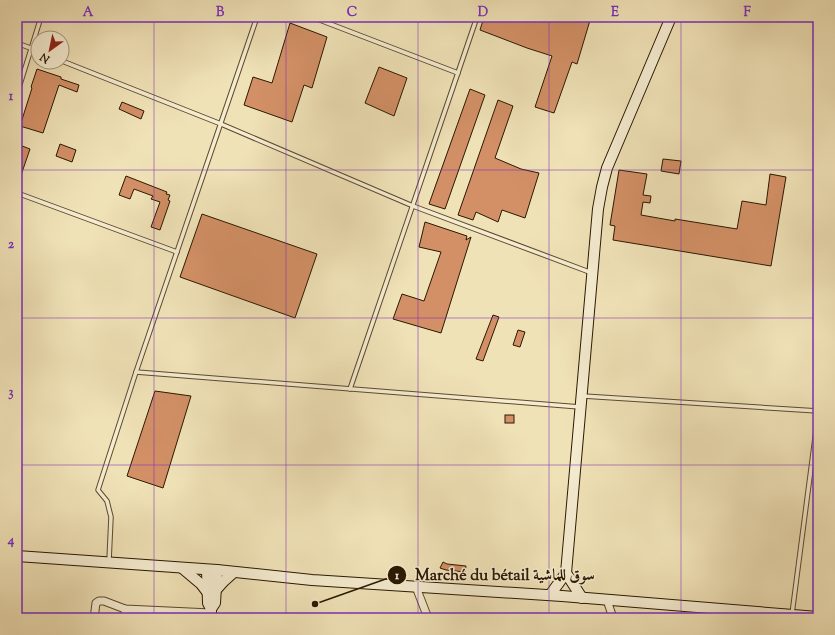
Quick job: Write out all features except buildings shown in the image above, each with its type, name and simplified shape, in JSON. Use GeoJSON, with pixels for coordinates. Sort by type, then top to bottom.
{"type":"FeatureCollection","features":[{"type":"Feature","properties":{"kind":"main road"},"geometry":{"type":"LineString","coordinates":[[550,596],[566,573],[598,209],[602,187],[607,168],[671,17]]}},
{"type":"Feature","properties":{"kind":"main road"},"geometry":{"type":"LineString","coordinates":[[17,556],[212,570],[312,580],[582,598],[813,617]]}},
{"type":"Feature","properties":{"kind":"main road"},"geometry":{"type":"LineString","coordinates":[[182,568],[211,592]]}},
{"type":"Feature","properties":{"kind":"main road"},"geometry":{"type":"LineString","coordinates":[[211,613],[214,603],[211,592],[212,570]]}},
{"type":"Feature","properties":{"kind":"main road"},"geometry":{"type":"LineString","coordinates":[[211,592],[234,572]]}},
{"type":"Feature","properties":{"kind":"main road"},"geometry":{"type":"LineString","coordinates":[[566,573],[582,598]]}},
{"type":"Feature","properties":{"kind":"street"},"geometry":{"type":"LineString","coordinates":[[416,587],[428,618]]}},
{"type":"Feature","properties":{"kind":"street"},"geometry":{"type":"LineString","coordinates":[[94,618],[96,603],[104,600],[124,609],[159,614],[211,613]]}},
{"type":"Feature","properties":{"kind":"street"},"geometry":{"type":"LineString","coordinates":[[607,600],[613,618]]}},
{"type":"Feature","properties":{"kind":"street"},"geometry":{"type":"LineString","coordinates":[[124,609],[126,618]]}},
{"type":"Feature","properties":{"kind":"lane"},"geometry":{"type":"LineString","coordinates":[[36,30],[40,17]]}},
{"type":"Feature","properties":{"kind":"lane"},"geometry":{"type":"LineString","coordinates":[[109,562],[111,517],[107,501],[98,490],[136,372],[257,17]]}},
{"type":"Feature","properties":{"kind":"lane"},"geometry":{"type":"LineString","coordinates":[[312,17],[458,73]]}},
{"type":"Feature","properties":{"kind":"lane"},"geometry":{"type":"LineString","coordinates":[[350,389],[477,17]]}},
{"type":"Feature","properties":{"kind":"lane"},"geometry":{"type":"LineString","coordinates":[[17,43],[30,48]]}},
{"type":"Feature","properties":{"kind":"lane"},"geometry":{"type":"LineString","coordinates":[[17,94],[30,51]]}},
{"type":"Feature","properties":{"kind":"lane"},"geometry":{"type":"LineString","coordinates":[[70,64],[221,124],[413,206],[593,274]]}},
{"type":"Feature","properties":{"kind":"lane"},"geometry":{"type":"LineString","coordinates":[[17,193],[177,252]]}},
{"type":"Feature","properties":{"kind":"lane"},"geometry":{"type":"LineString","coordinates":[[136,372],[581,407]]}},
{"type":"Feature","properties":{"kind":"lane"},"geometry":{"type":"LineString","coordinates":[[582,396],[818,411]]}},
{"type":"Feature","properties":{"kind":"lane"},"geometry":{"type":"LineString","coordinates":[[793,616],[818,415]]}},
{"type":"Feature","properties":{"kind":"place","name":"Marché du bétail سوق للماشية"},"geometry":{"type":"Point","coordinates":[315,604]}}]}
